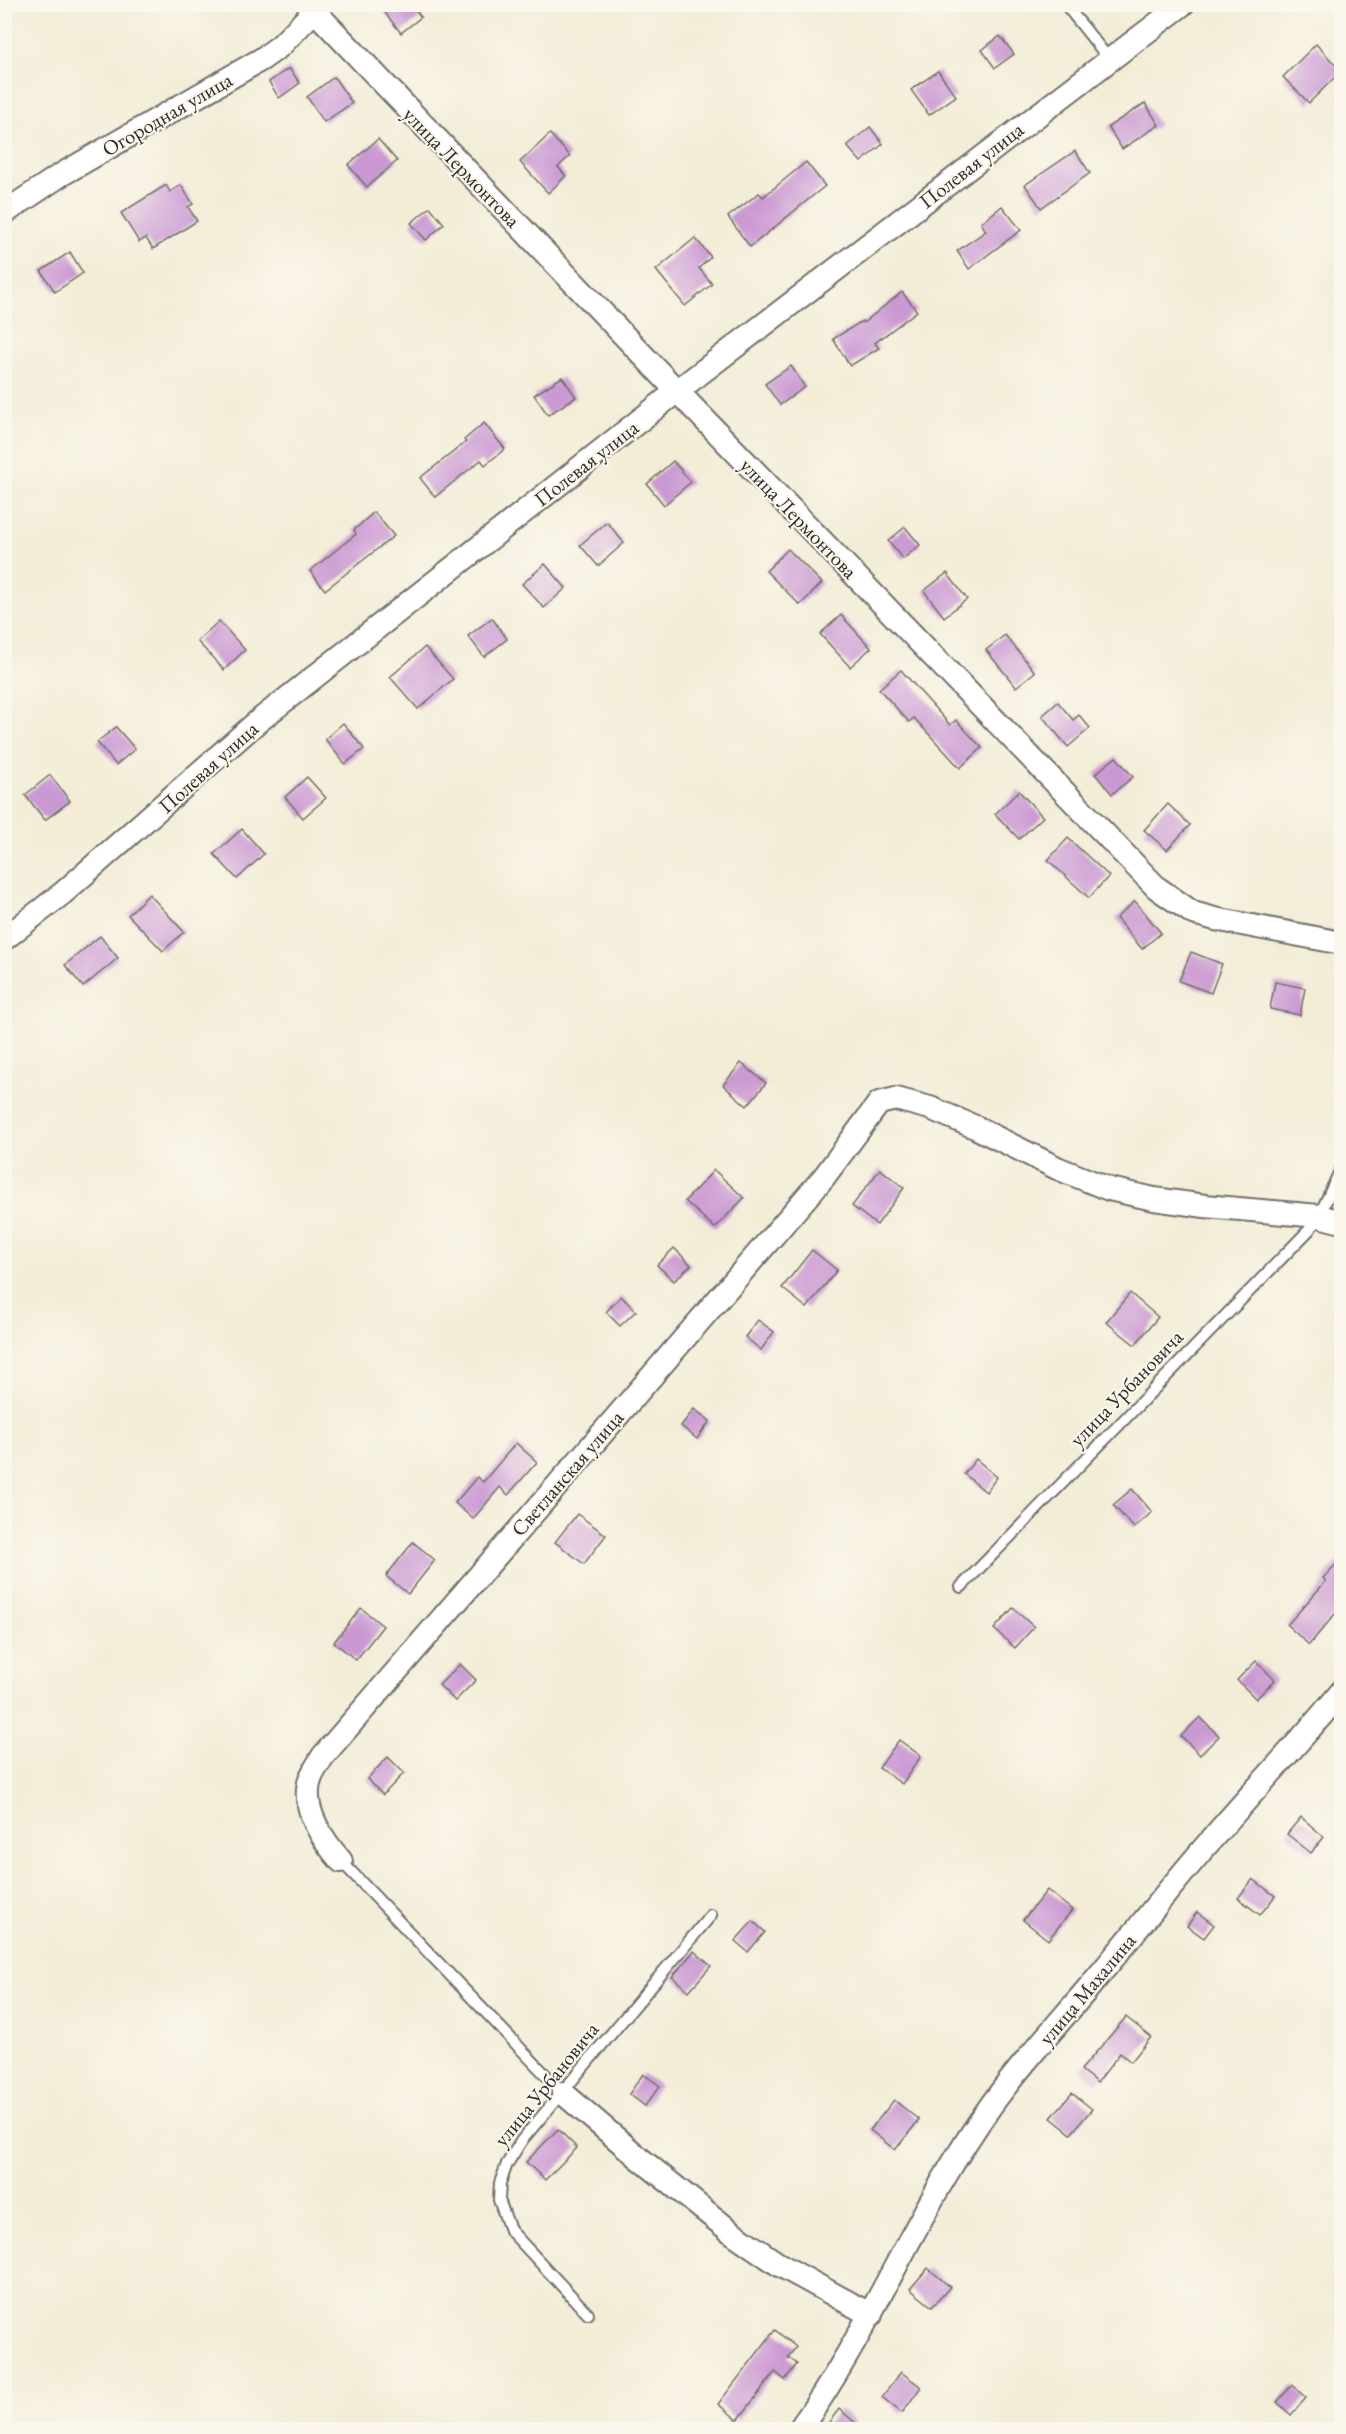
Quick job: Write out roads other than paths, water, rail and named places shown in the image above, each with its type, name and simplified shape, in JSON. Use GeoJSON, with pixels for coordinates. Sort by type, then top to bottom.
{"type":"FeatureCollection","features":[{"type":"Feature","properties":{"kind":"street","name":"Полевая улица"},"geometry":{"type":"LineString","coordinates":[[4,939],[63,893],[256,723],[677,391],[1183,4]]}},
{"type":"Feature","properties":{"kind":"street","name":"Огородная улица"},"geometry":{"type":"LineString","coordinates":[[4,213],[59,176],[262,59],[280,46],[314,7]]}},
{"type":"Feature","properties":{"kind":"street","name":"улица Лермонтова"},"geometry":{"type":"LineString","coordinates":[[314,7],[677,391],[1157,888],[1193,913],[1341,943]]}},
{"type":"Feature","properties":{"kind":"street","name":"Светланская улица"},"geometry":{"type":"LineString","coordinates":[[341,1861],[329,1848],[315,1823],[308,1800],[310,1779],[322,1756],[816,1186],[879,1103],[906,1101],[930,1108],[975,1127],[1057,1168],[1109,1189],[1154,1199],[1205,1206],[1319,1216]]}},
{"type":"Feature","properties":{"kind":"street"},"geometry":{"type":"LineString","coordinates":[[1319,1216],[1341,1222]]}},
{"type":"Feature","properties":{"kind":"street","name":"улица Махалина"},"geometry":{"type":"LineString","coordinates":[[799,2430],[824,2394],[871,2315],[920,2221],[992,2104],[1209,1842],[1314,1724],[1341,1690]]}},
{"type":"Feature","properties":{"kind":"street"},"geometry":{"type":"LineString","coordinates":[[562,2093],[730,2231],[778,2264],[871,2315]]}},
{"type":"Feature","properties":{"kind":"lane"},"geometry":{"type":"LineString","coordinates":[[1065,4],[1109,59]]}},
{"type":"Feature","properties":{"kind":"lane","name":"улица Урбановича"},"geometry":{"type":"LineString","coordinates":[[961,1587],[1309,1230],[1319,1216],[1341,1167]]}},
{"type":"Feature","properties":{"kind":"lane"},"geometry":{"type":"LineString","coordinates":[[341,1861],[562,2093]]}},
{"type":"Feature","properties":{"kind":"lane","name":"улица Урбановича"},"geometry":{"type":"LineString","coordinates":[[588,2314],[510,2230],[499,2200],[500,2183],[507,2164],[522,2140],[711,1915]]}}]}
